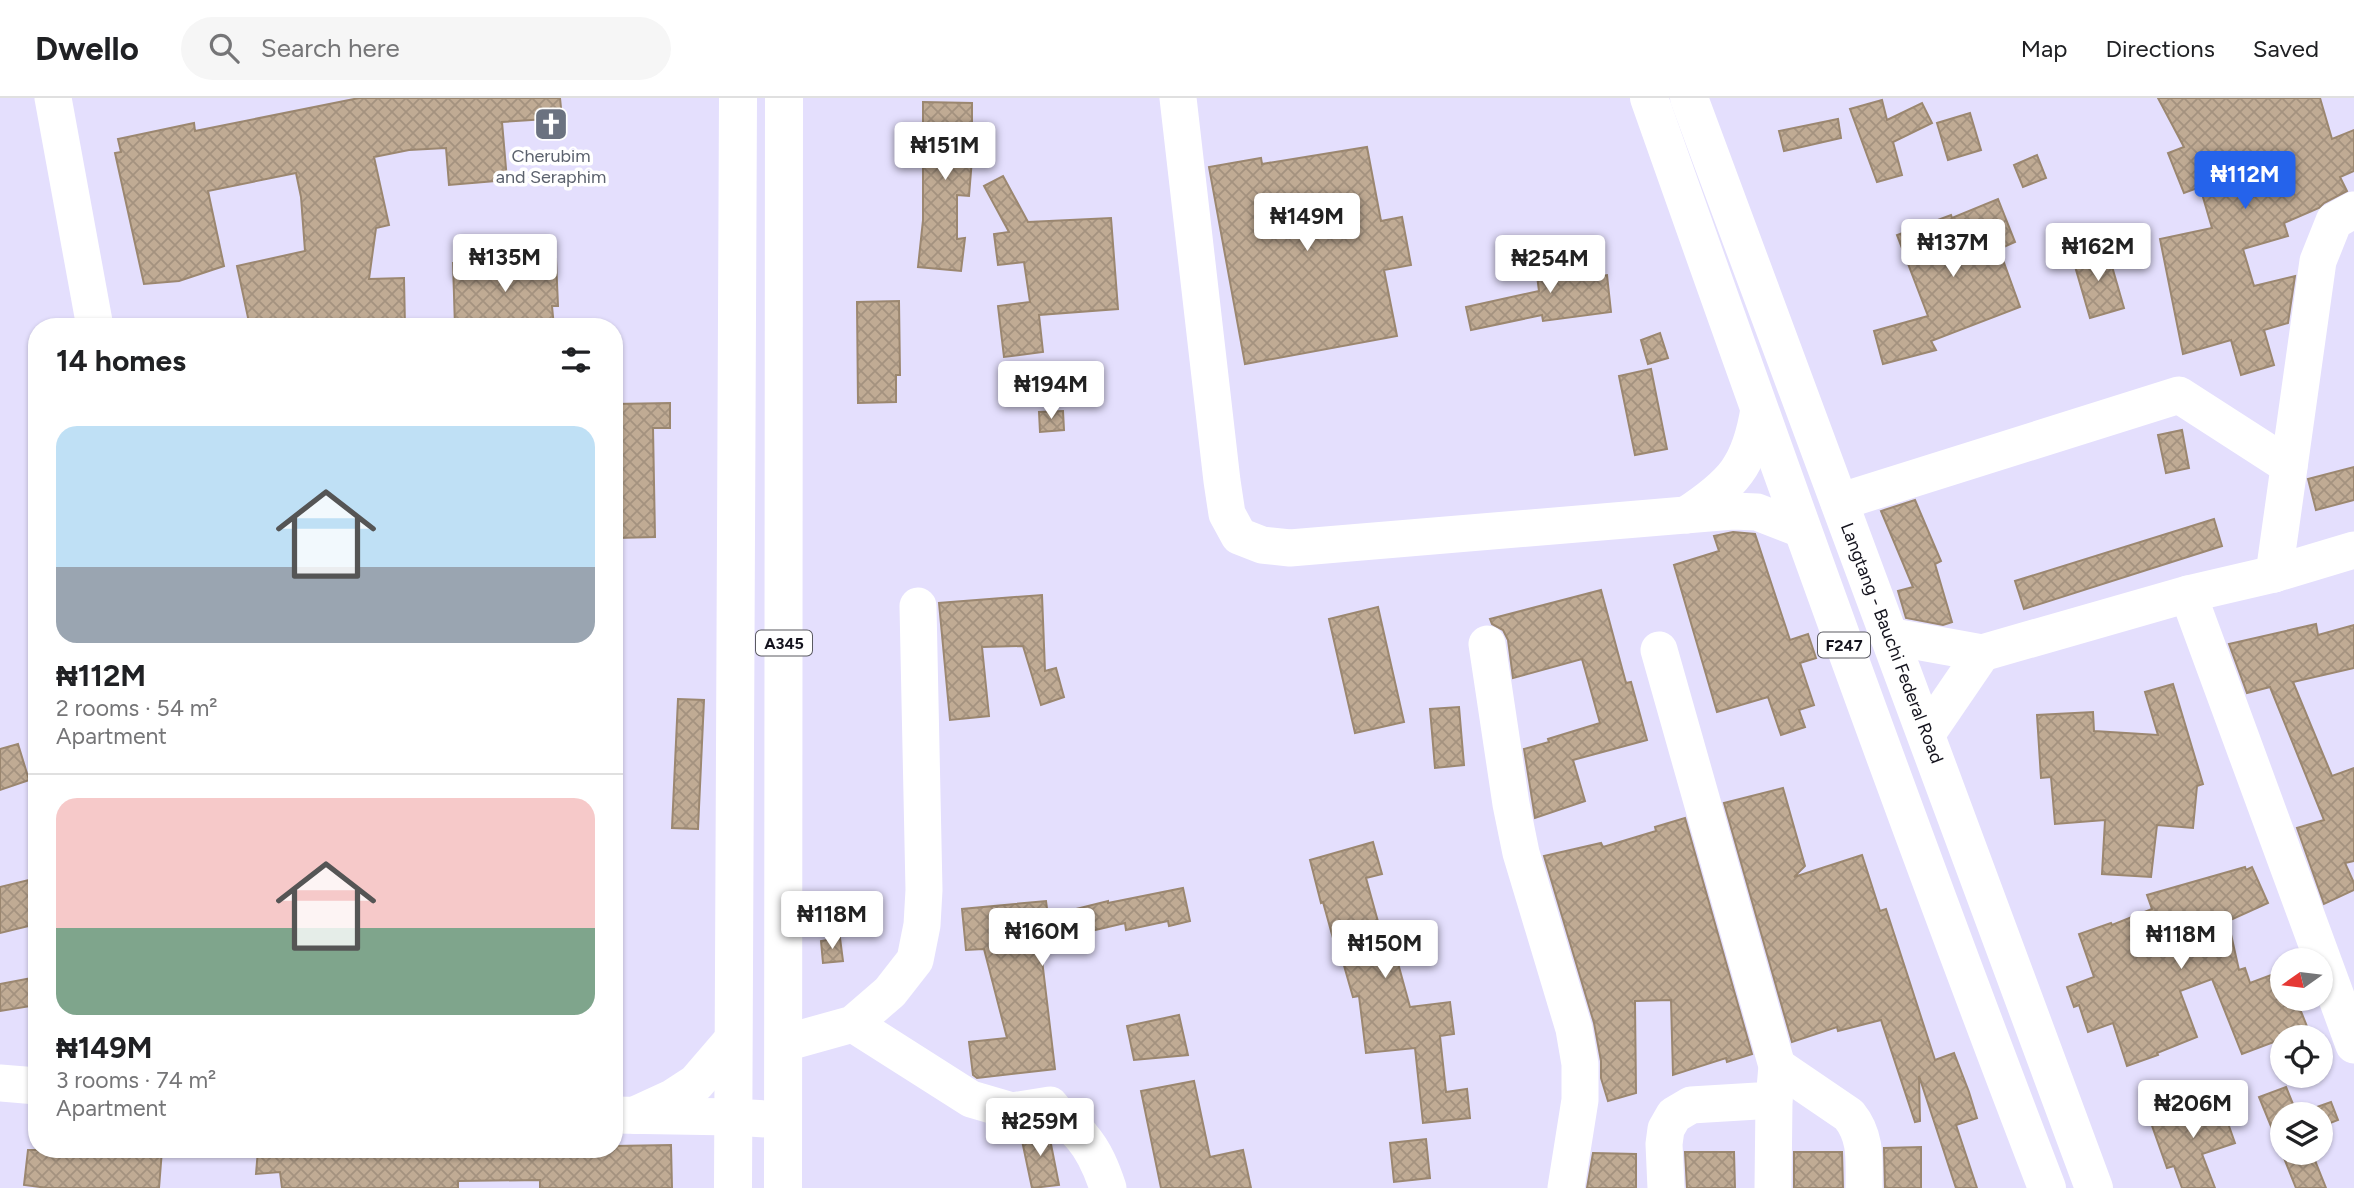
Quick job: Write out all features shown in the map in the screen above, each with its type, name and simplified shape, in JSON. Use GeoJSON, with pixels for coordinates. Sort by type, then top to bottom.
{"type":"FeatureCollection","features":[{"type":"Feature","properties":{"kind":"main road","name":"A345"},"geometry":{"type":"LineString","coordinates":[[733,1188],[738,98]]}},
{"type":"Feature","properties":{"kind":"main road","name":"A345"},"geometry":{"type":"LineString","coordinates":[[783,1188],[784,98]]}},
{"type":"Feature","properties":{"kind":"main road","name":"F247"},"geometry":{"type":"LineString","coordinates":[[1648,98],[1801,529],[2047,1188]]}},
{"type":"Feature","properties":{"kind":"main road","name":"Langtang - Bauchi Federal Road"},"geometry":{"type":"LineString","coordinates":[[1689,98],[2094,1188]]}},
{"type":"Feature","properties":{"kind":"main road"},"geometry":{"type":"LineString","coordinates":[[737,191],[784,192]]}},
{"type":"Feature","properties":{"kind":"main road"},"geometry":{"type":"LineString","coordinates":[[1737,345],[1777,331]]}},
{"type":"Feature","properties":{"kind":"main road"},"geometry":{"type":"LineString","coordinates":[[735,590],[784,589]]}},
{"type":"Feature","properties":{"kind":"main road"},"geometry":{"type":"LineString","coordinates":[[1982,1019],[2025,1003]]}},
{"type":"Feature","properties":{"kind":"main road"},"geometry":{"type":"LineString","coordinates":[[625,1115],[673,1098],[696,1083],[733,1040]]}},
{"type":"Feature","properties":{"kind":"street"},"geometry":{"type":"LineString","coordinates":[[53,98],[93,318]]}},
{"type":"Feature","properties":{"kind":"street"},"geometry":{"type":"LineString","coordinates":[[1178,98],[1222,481],[1227,514],[1239,536],[1262,545],[1290,548],[1686,515],[1757,512],[1801,529]]}},
{"type":"Feature","properties":{"kind":"street"},"geometry":{"type":"LineString","coordinates":[[2274,574],[2318,261],[2334,221],[2354,210]]}},
{"type":"Feature","properties":{"kind":"street"},"geometry":{"type":"LineString","coordinates":[[1839,502],[2179,394],[2289,466]]}},
{"type":"Feature","properties":{"kind":"street"},"geometry":{"type":"LineString","coordinates":[[1686,515],[1717,494],[1734,478],[1748,452],[1759,409]]}},
{"type":"Feature","properties":{"kind":"street"},"geometry":{"type":"LineString","coordinates":[[1888,636],[1982,653],[2354,550]]}},
{"type":"Feature","properties":{"kind":"street"},"geometry":{"type":"LineString","coordinates":[[2188,594],[2354,1045]]}},
{"type":"Feature","properties":{"kind":"street"},"geometry":{"type":"LineString","coordinates":[[785,1043],[853,1024],[890,992],[915,960],[922,925],[924,890],[918,606]]}},
{"type":"Feature","properties":{"kind":"street"},"geometry":{"type":"LineString","coordinates":[[1487,645],[1521,853],[1574,1029],[1580,1064],[1580,1100],[1566,1188]]}},
{"type":"Feature","properties":{"kind":"street"},"geometry":{"type":"LineString","coordinates":[[1659,650],[1775,1083],[1773,1188]]}},
{"type":"Feature","properties":{"kind":"street"},"geometry":{"type":"LineString","coordinates":[[1926,734],[1982,653]]}},
{"type":"Feature","properties":{"kind":"street"},"geometry":{"type":"LineString","coordinates":[[853,1024],[971,1099],[1012,1111],[1050,1105],[1059,1118],[1082,1136],[1099,1163],[1108,1188]]}},
{"type":"Feature","properties":{"kind":"street"},"geometry":{"type":"LineString","coordinates":[[0,1083],[28,1085]]}},
{"type":"Feature","properties":{"kind":"street"},"geometry":{"type":"LineString","coordinates":[[1666,1188],[1664,1144],[1666,1129],[1674,1115],[1691,1105],[1775,1083],[1849,1115],[1858,1126],[1863,1140],[1864,1188]]}},
{"type":"Feature","properties":{"kind":"street"},"geometry":{"type":"LineString","coordinates":[[625,1115],[783,1120]]}},
{"type":"Feature","properties":{"kind":"building"},"geometry":{"type":"Polygon","coordinates":[[[359,98],[560,98],[562,118],[502,122],[507,180],[449,185],[446,148],[409,150],[374,157],[389,225],[376,228],[369,279],[404,278],[405,318],[248,318],[237,266],[305,251],[301,197],[296,173],[208,191],[224,266],[179,281],[144,284],[115,153],[121,152],[118,139],[194,123],[195,131],[359,98]]]}},
{"type":"Feature","properties":{"kind":"building"},"geometry":{"type":"Polygon","coordinates":[[[2158,98],[2320,98],[2332,139],[2354,130],[2354,171],[2340,177],[2347,191],[2319,208],[2284,223],[2288,236],[2243,249],[2254,286],[2295,276],[2288,323],[2264,330],[2274,365],[2241,375],[2231,340],[2183,354],[2160,239],[2212,228],[2200,187],[2184,193],[2168,153],[2184,147],[2158,98]]]}},
{"type":"Feature","properties":{"kind":"building"},"geometry":{"type":"Polygon","coordinates":[[[1882,100],[1887,120],[1922,103],[1932,123],[1893,142],[1902,175],[1877,182],[1850,109],[1882,100]]]}},
{"type":"Feature","properties":{"kind":"building"},"geometry":{"type":"Polygon","coordinates":[[[923,102],[972,103],[969,196],[957,195],[957,239],[965,238],[961,271],[918,267],[923,220],[923,102]]]}},
{"type":"Feature","properties":{"kind":"building"},"geometry":{"type":"Polygon","coordinates":[[[1970,113],[1981,150],[1948,160],[1937,123],[1970,113]]]}},
{"type":"Feature","properties":{"kind":"building"},"geometry":{"type":"Polygon","coordinates":[[[1838,119],[1841,138],[1784,151],[1779,131],[1838,119]]]}},
{"type":"Feature","properties":{"kind":"building"},"geometry":{"type":"Polygon","coordinates":[[[1367,147],[1381,221],[1402,217],[1411,265],[1384,270],[1397,336],[1245,364],[1209,167],[1261,158],[1262,164],[1367,147]]]}},
{"type":"Feature","properties":{"kind":"building"},"geometry":{"type":"Polygon","coordinates":[[[2037,155],[2046,178],[2023,187],[2014,165],[2037,155]]]}},
{"type":"Feature","properties":{"kind":"building"},"geometry":{"type":"Polygon","coordinates":[[[1003,176],[1028,222],[1111,218],[1118,309],[1039,315],[1043,352],[1004,357],[998,306],[1030,302],[1024,262],[998,265],[994,234],[1009,232],[984,186],[1003,176]]]}},
{"type":"Feature","properties":{"kind":"building"},"geometry":{"type":"Polygon","coordinates":[[[1998,199],[2015,242],[1999,249],[2020,307],[1931,341],[1936,350],[1883,364],[1874,331],[1928,316],[1897,235],[1951,215],[1952,218],[1998,199]]]}},
{"type":"Feature","properties":{"kind":"building"},"geometry":{"type":"Polygon","coordinates":[[[2107,249],[2124,308],[2090,318],[2072,256],[2107,249]]]}},
{"type":"Feature","properties":{"kind":"building"},"geometry":{"type":"Polygon","coordinates":[[[1588,253],[1591,277],[1607,275],[1611,312],[1543,321],[1542,315],[1471,330],[1466,307],[1539,291],[1535,260],[1588,253]]]}},
{"type":"Feature","properties":{"kind":"building"},"geometry":{"type":"Polygon","coordinates":[[[556,259],[558,306],[552,306],[553,318],[455,318],[453,263],[556,259]]]}},
{"type":"Feature","properties":{"kind":"building"},"geometry":{"type":"Polygon","coordinates":[[[899,301],[900,375],[896,375],[896,402],[858,403],[857,302],[899,301]]]}},
{"type":"Feature","properties":{"kind":"building"},"geometry":{"type":"Polygon","coordinates":[[[1660,333],[1668,358],[1648,364],[1641,340],[1660,333]]]}},
{"type":"Feature","properties":{"kind":"building"},"geometry":{"type":"Polygon","coordinates":[[[1651,369],[1667,449],[1635,455],[1619,376],[1651,369]]]}},
{"type":"Feature","properties":{"kind":"building"},"geometry":{"type":"Polygon","coordinates":[[[670,403],[670,428],[653,428],[655,537],[623,538],[623,404],[670,403]]]}},
{"type":"Feature","properties":{"kind":"building"},"geometry":{"type":"Polygon","coordinates":[[[1063,411],[1064,430],[1040,432],[1039,412],[1063,411]]]}},
{"type":"Feature","properties":{"kind":"building"},"geometry":{"type":"Polygon","coordinates":[[[2182,430],[2189,468],[2166,473],[2158,435],[2182,430]]]}},
{"type":"Feature","properties":{"kind":"building"},"geometry":{"type":"Polygon","coordinates":[[[2354,467],[2354,500],[2316,510],[2308,479],[2354,467]]]}},
{"type":"Feature","properties":{"kind":"building"},"geometry":{"type":"Polygon","coordinates":[[[1915,500],[1941,561],[1935,564],[1952,622],[1943,625],[1906,618],[1898,591],[1913,587],[1881,511],[1915,500]]]}},
{"type":"Feature","properties":{"kind":"building"},"geometry":{"type":"Polygon","coordinates":[[[2214,519],[2222,546],[2024,609],[2015,581],[2214,519]]]}},
{"type":"Feature","properties":{"kind":"building"},"geometry":{"type":"Polygon","coordinates":[[[1733,532],[1755,534],[1790,640],[1808,634],[1816,658],[1800,663],[1814,705],[1799,710],[1805,727],[1781,735],[1768,697],[1717,712],[1674,565],[1719,551],[1714,536],[1733,532]]]}},
{"type":"Feature","properties":{"kind":"building"},"geometry":{"type":"Polygon","coordinates":[[[1601,590],[1626,683],[1631,682],[1647,740],[1573,760],[1585,801],[1535,818],[1524,749],[1600,723],[1582,659],[1513,678],[1508,640],[1503,630],[1492,624],[1490,619],[1601,590]]]}},
{"type":"Feature","properties":{"kind":"building"},"geometry":{"type":"Polygon","coordinates":[[[1042,595],[1045,671],[1056,668],[1064,697],[1041,705],[1023,646],[982,647],[989,716],[950,720],[939,603],[1042,595]]]}},
{"type":"Feature","properties":{"kind":"building"},"geometry":{"type":"Polygon","coordinates":[[[1378,607],[1404,722],[1355,733],[1329,619],[1378,607]]]}},
{"type":"Feature","properties":{"kind":"building"},"geometry":{"type":"Polygon","coordinates":[[[2316,624],[2318,635],[2354,625],[2354,668],[2293,682],[2332,776],[2354,768],[2354,861],[2345,863],[2354,883],[2354,890],[2324,904],[2297,828],[2324,820],[2270,687],[2247,693],[2229,644],[2316,624]]]}},
{"type":"Feature","properties":{"kind":"building"},"geometry":{"type":"Polygon","coordinates":[[[2173,684],[2203,784],[2197,786],[2193,828],[2157,825],[2151,877],[2102,874],[2105,820],[2055,824],[2051,777],[2041,778],[2037,715],[2093,712],[2094,731],[2158,735],[2145,692],[2173,684]]]}},
{"type":"Feature","properties":{"kind":"building"},"geometry":{"type":"Polygon","coordinates":[[[678,699],[704,700],[698,829],[672,828],[678,699]]]}},
{"type":"Feature","properties":{"kind":"building"},"geometry":{"type":"Polygon","coordinates":[[[1459,707],[1464,765],[1435,768],[1430,709],[1459,707]]]}},
{"type":"Feature","properties":{"kind":"building"},"geometry":{"type":"Polygon","coordinates":[[[18,744],[28,780],[0,790],[0,749],[18,744]]]}},
{"type":"Feature","properties":{"kind":"building"},"geometry":{"type":"Polygon","coordinates":[[[1783,788],[1805,866],[1794,877],[1862,855],[1880,911],[1886,909],[1935,1060],[1954,1053],[1969,1092],[1977,1118],[1956,1125],[1977,1188],[1956,1188],[1919,1076],[1920,1121],[1915,1122],[1881,1020],[1838,1031],[1837,1027],[1792,1042],[1724,803],[1783,788]]]}},
{"type":"Feature","properties":{"kind":"building"},"geometry":{"type":"Polygon","coordinates":[[[1685,818],[1752,1054],[1727,1062],[1726,1058],[1673,1075],[1671,1000],[1635,1001],[1636,1093],[1608,1101],[1601,1078],[1601,1061],[1594,1023],[1544,856],[1601,843],[1603,847],[1656,831],[1655,827],[1685,818]]]}},
{"type":"Feature","properties":{"kind":"building"},"geometry":{"type":"Polygon","coordinates":[[[1373,842],[1382,874],[1366,878],[1385,947],[1393,945],[1410,1007],[1450,1002],[1454,1034],[1440,1036],[1446,1092],[1467,1089],[1470,1118],[1423,1123],[1415,1048],[1366,1053],[1359,996],[1353,997],[1339,948],[1336,949],[1323,902],[1321,903],[1310,860],[1373,842]]]}},
{"type":"Feature","properties":{"kind":"building"},"geometry":{"type":"Polygon","coordinates":[[[2252,867],[2268,903],[2228,921],[2239,970],[2245,968],[2250,983],[2270,976],[2270,1012],[2301,1012],[2306,1025],[2270,1025],[2270,1043],[2242,1054],[2212,979],[2180,991],[2197,1037],[2127,1066],[2113,1023],[2088,1032],[2079,1005],[2074,1007],[2067,987],[2094,977],[2079,934],[2111,923],[2112,925],[2152,909],[2147,895],[2252,867]]]}},
{"type":"Feature","properties":{"kind":"building"},"geometry":{"type":"Polygon","coordinates":[[[28,880],[28,926],[0,933],[0,887],[28,880]]]}},
{"type":"Feature","properties":{"kind":"building"},"geometry":{"type":"Polygon","coordinates":[[[1183,888],[1190,921],[1169,926],[1168,921],[1126,930],[1125,923],[1040,943],[1055,1069],[977,1078],[973,1075],[969,1042],[1007,1038],[984,949],[966,950],[962,909],[1046,901],[1048,916],[1108,901],[1183,888]]]}},
{"type":"Feature","properties":{"kind":"building"},"geometry":{"type":"Polygon","coordinates":[[[840,938],[843,961],[823,963],[821,941],[840,938]]]}},
{"type":"Feature","properties":{"kind":"building"},"geometry":{"type":"Polygon","coordinates":[[[28,979],[28,1006],[0,1011],[0,984],[28,979]]]}},
{"type":"Feature","properties":{"kind":"building"},"geometry":{"type":"Polygon","coordinates":[[[1179,1015],[1188,1055],[1134,1060],[1127,1026],[1179,1015]]]}},
{"type":"Feature","properties":{"kind":"building"},"geometry":{"type":"Polygon","coordinates":[[[1194,1081],[1210,1157],[1243,1150],[1251,1188],[1161,1188],[1141,1091],[1194,1081]]]}},
{"type":"Feature","properties":{"kind":"building"},"geometry":{"type":"Polygon","coordinates":[[[2286,1088],[2292,1102],[2270,1102],[2270,1124],[2259,1097],[2286,1088]]]}},
{"type":"Feature","properties":{"kind":"building"},"geometry":{"type":"Polygon","coordinates":[[[2218,1095],[2235,1143],[2202,1154],[2215,1188],[2182,1188],[2174,1166],[2167,1168],[2150,1120],[2218,1095]]]}},
{"type":"Feature","properties":{"kind":"building"},"geometry":{"type":"Polygon","coordinates":[[[2333,1107],[2338,1120],[2333,1122],[2333,1107]]]}},
{"type":"Feature","properties":{"kind":"building"},"geometry":{"type":"Polygon","coordinates":[[[1042,1128],[1049,1134],[1059,1185],[1032,1188],[1020,1131],[1042,1128]]]}},
{"type":"Feature","properties":{"kind":"building"},"geometry":{"type":"Polygon","coordinates":[[[1426,1139],[1430,1178],[1394,1182],[1390,1143],[1426,1139]]]}},
{"type":"Feature","properties":{"kind":"building"},"geometry":{"type":"Polygon","coordinates":[[[671,1145],[672,1188],[540,1188],[540,1180],[458,1181],[458,1188],[282,1188],[280,1172],[256,1174],[257,1158],[623,1158],[623,1146],[671,1145]]]}},
{"type":"Feature","properties":{"kind":"building"},"geometry":{"type":"Polygon","coordinates":[[[1921,1147],[1921,1188],[1885,1188],[1884,1148],[1921,1147]]]}},
{"type":"Feature","properties":{"kind":"building"},"geometry":{"type":"Polygon","coordinates":[[[28,1150],[28,1158],[161,1158],[159,1188],[48,1188],[24,1185],[28,1150]]]}},
{"type":"Feature","properties":{"kind":"building"},"geometry":{"type":"Polygon","coordinates":[[[1685,1152],[1734,1152],[1735,1188],[1687,1188],[1685,1152]]]}},
{"type":"Feature","properties":{"kind":"building"},"geometry":{"type":"Polygon","coordinates":[[[1794,1152],[1842,1152],[1843,1188],[1794,1188],[1794,1152]]]}},
{"type":"Feature","properties":{"kind":"building"},"geometry":{"type":"Polygon","coordinates":[[[1593,1153],[1636,1154],[1636,1188],[1587,1188],[1593,1153]]]}},
{"type":"Feature","properties":{"kind":"building"},"geometry":{"type":"Polygon","coordinates":[[[2287,1165],[2317,1165],[2326,1188],[2296,1188],[2287,1165]]]}},
{"type":"Feature","properties":{"kind":"place","name":"Cherubim and Seraphim"},"geometry":{"type":"Point","coordinates":[551,124]}}]}
